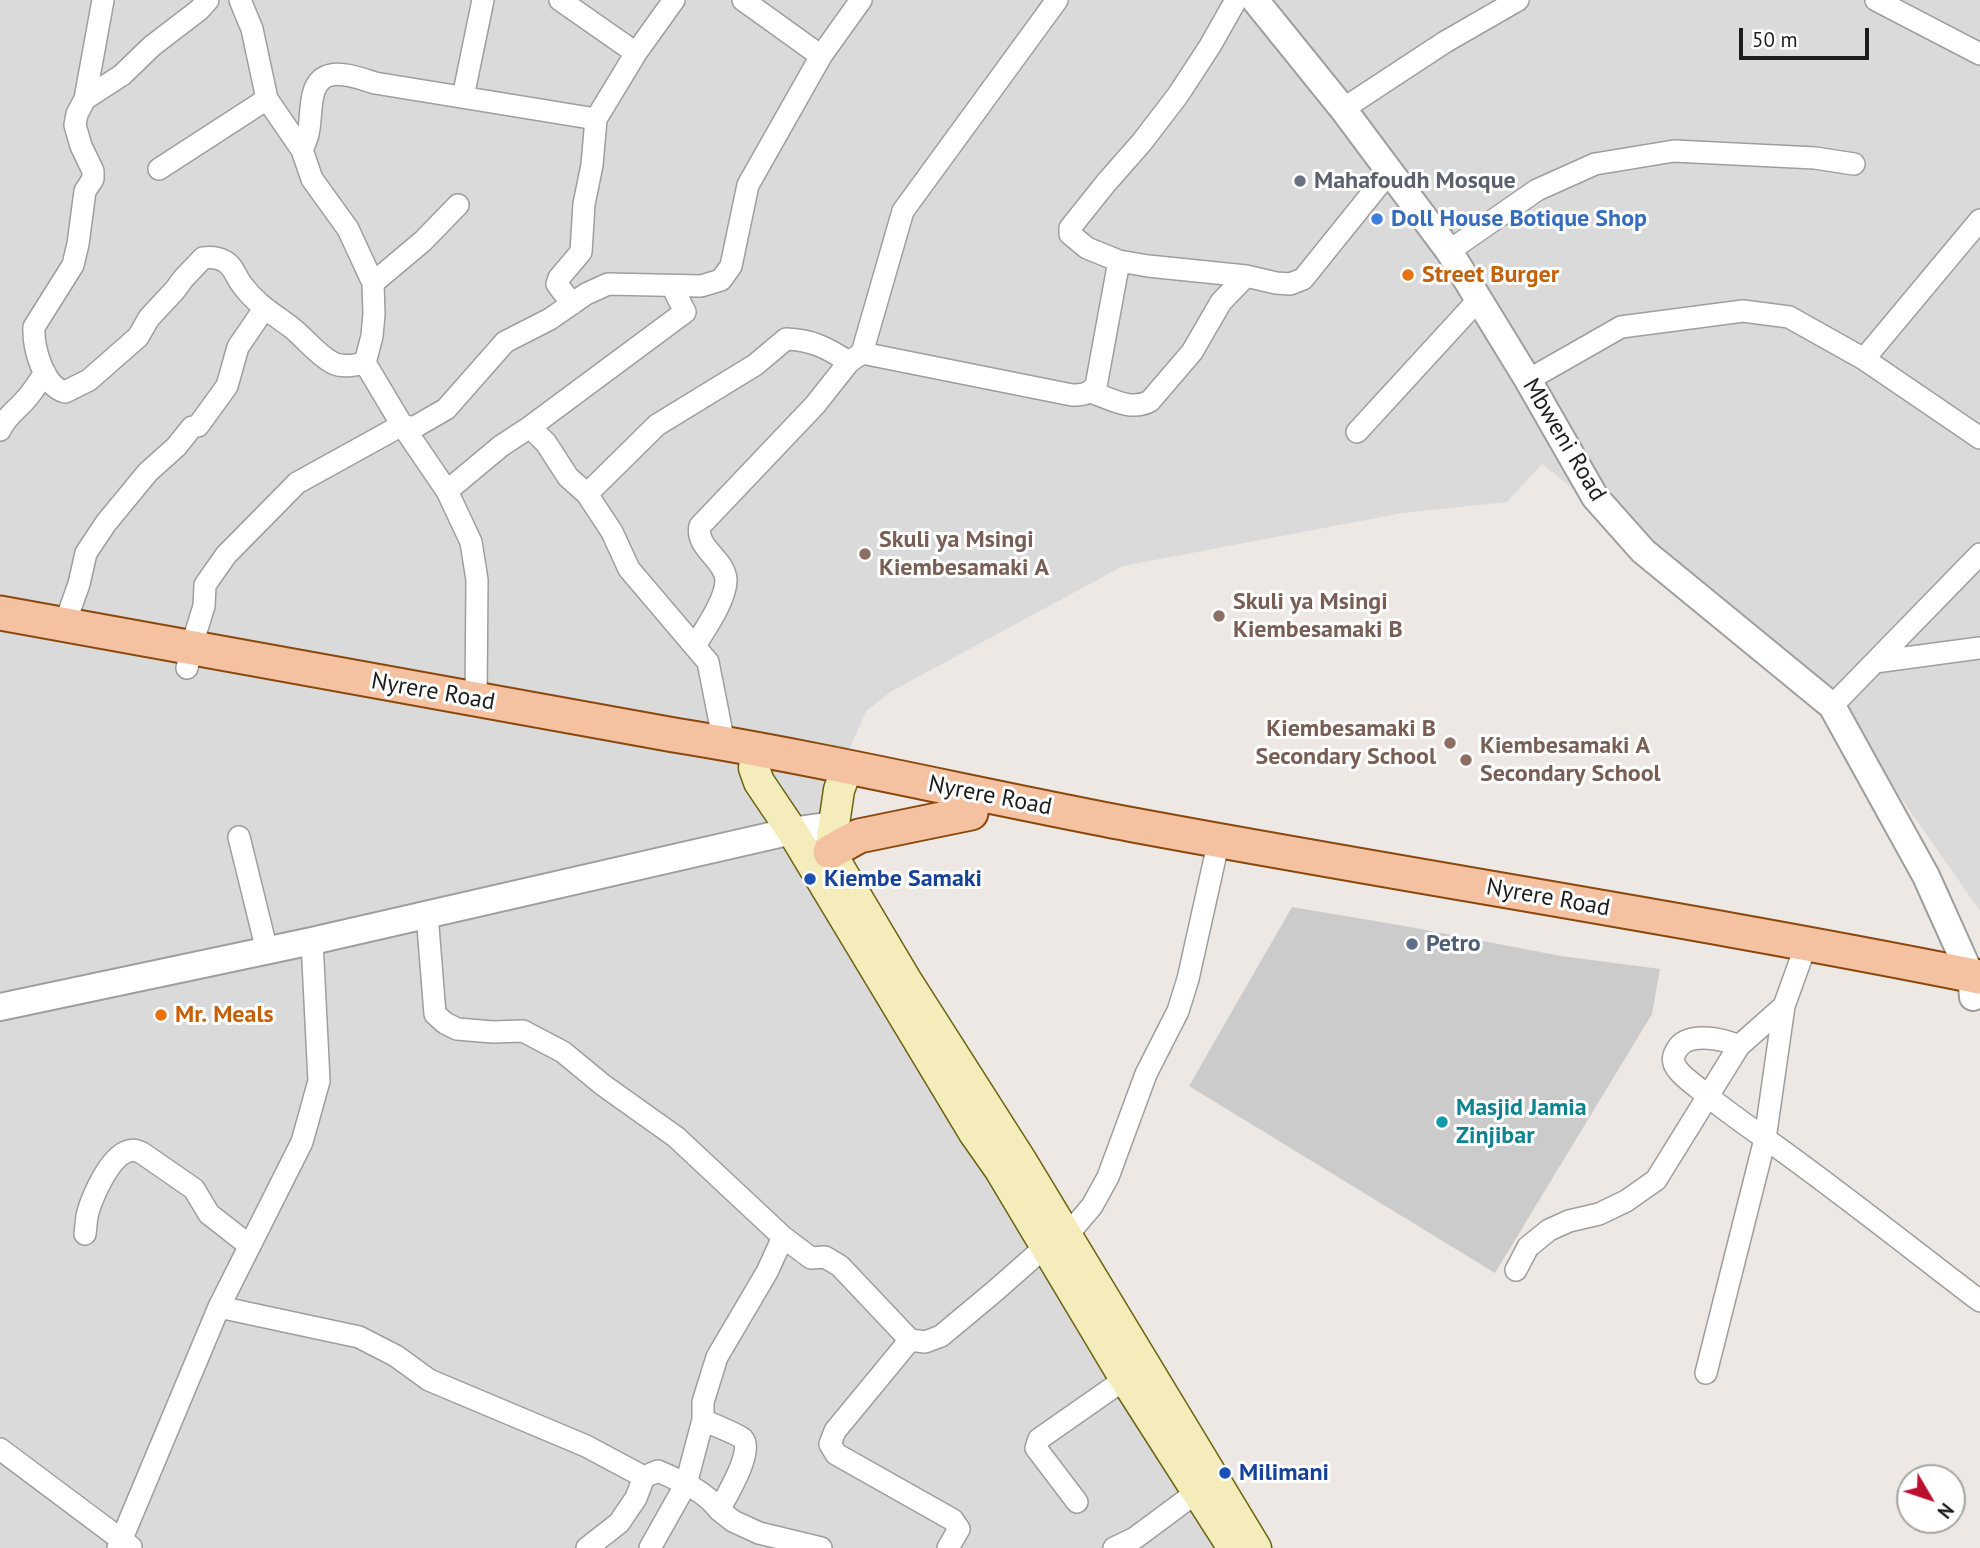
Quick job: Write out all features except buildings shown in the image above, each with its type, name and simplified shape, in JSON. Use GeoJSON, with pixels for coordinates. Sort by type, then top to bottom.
{"type":"FeatureCollection","features":[{"type":"Feature","properties":{"kind":"main road","name":"Nyrere Road"},"geometry":{"type":"LineString","coordinates":[[0,613],[64,626],[189,658],[756,758],[971,813],[1217,849],[1533,913],[1803,955],[1976,987]]}},
{"type":"Feature","properties":{"kind":"main road","name":"Nyrere Road"},"geometry":{"type":"LineString","coordinates":[[0,637],[189,658],[476,700],[724,743],[756,758]]}},
{"type":"Feature","properties":{"kind":"main road"},"geometry":{"type":"LineString","coordinates":[[756,758],[759,782],[895,983],[985,1128],[1000,1170],[1055,1240],[1141,1388],[1197,1492],[1233,1548]]}},
{"type":"Feature","properties":{"kind":"main road","name":"Nyrere Road"},"geometry":{"type":"LineString","coordinates":[[843,779],[1140,826],[1217,849]]}},
{"type":"Feature","properties":{"kind":"main road"},"geometry":{"type":"LineString","coordinates":[[843,779],[833,838],[895,983]]}},
{"type":"Feature","properties":{"kind":"main road"},"geometry":{"type":"LineString","coordinates":[[833,838],[859,836],[971,813]]}},
{"type":"Feature","properties":{"kind":"main road"},"geometry":{"type":"LineString","coordinates":[[1141,1388],[1256,1548]]}},
{"type":"Feature","properties":{"kind":"street"},"geometry":{"type":"LineString","coordinates":[[103,0],[85,99],[75,125],[93,171],[93,179],[85,191],[73,265],[34,327],[45,373],[58,390],[65,392],[89,380],[138,337],[149,318],[203,258],[214,257],[225,261],[264,309],[294,330],[309,346],[335,364],[349,366],[365,363]]}},
{"type":"Feature","properties":{"kind":"street"},"geometry":{"type":"LineString","coordinates":[[85,99],[122,75],[152,46],[208,0]]}},
{"type":"Feature","properties":{"kind":"street"},"geometry":{"type":"LineString","coordinates":[[240,0],[253,29],[267,99],[302,150],[312,179],[348,229],[373,283],[372,336],[365,363],[402,425],[447,491],[471,541],[477,580],[476,700]]}},
{"type":"Feature","properties":{"kind":"street"},"geometry":{"type":"LineString","coordinates":[[463,97],[483,0]]}},
{"type":"Feature","properties":{"kind":"street"},"geometry":{"type":"LineString","coordinates":[[560,0],[636,53]]}},
{"type":"Feature","properties":{"kind":"street"},"geometry":{"type":"LineString","coordinates":[[572,304],[558,284],[559,278],[581,252],[584,204],[592,165],[596,119],[636,53],[674,0]]}},
{"type":"Feature","properties":{"kind":"street"},"geometry":{"type":"LineString","coordinates":[[743,0],[821,56]]}},
{"type":"Feature","properties":{"kind":"street"},"geometry":{"type":"LineString","coordinates":[[189,658],[204,606],[205,585],[226,555],[297,483],[402,425],[413,428],[446,410],[505,342],[550,319],[586,294],[608,284],[701,286],[721,280],[731,266],[748,185],[821,56],[861,0]]}},
{"type":"Feature","properties":{"kind":"street"},"geometry":{"type":"LineString","coordinates":[[695,646],[717,606],[726,580],[724,572],[701,540],[698,531],[700,526],[856,358],[903,211],[1057,0]]}},
{"type":"Feature","properties":{"kind":"street"},"geometry":{"type":"LineString","coordinates":[[1236,0],[1178,95],[1070,228],[1070,234],[1087,248],[1119,261],[1290,284],[1303,279],[1390,172]]}},
{"type":"Feature","properties":{"kind":"street","name":"Mbweni Road"},"geometry":{"type":"LineString","coordinates":[[1255,0],[1343,109],[1448,251],[1528,380],[1595,497],[1643,551],[1832,706],[1926,876],[1976,987]]}},
{"type":"Feature","properties":{"kind":"street"},"geometry":{"type":"LineString","coordinates":[[1343,109],[1445,42],[1518,0]]}},
{"type":"Feature","properties":{"kind":"street"},"geometry":{"type":"LineString","coordinates":[[1876,0],[1980,54]]}},
{"type":"Feature","properties":{"kind":"street"},"geometry":{"type":"LineString","coordinates":[[302,150],[308,134],[313,93],[321,79],[332,74],[596,119]]}},
{"type":"Feature","properties":{"kind":"street"},"geometry":{"type":"LineString","coordinates":[[159,169],[267,99]]}},
{"type":"Feature","properties":{"kind":"street"},"geometry":{"type":"LineString","coordinates":[[1448,251],[1537,190],[1595,164],[1674,151],[1815,158],[1854,164]]}},
{"type":"Feature","properties":{"kind":"street"},"geometry":{"type":"LineString","coordinates":[[373,283],[423,241],[458,205]]}},
{"type":"Feature","properties":{"kind":"street"},"geometry":{"type":"LineString","coordinates":[[1864,359],[1980,220]]}},
{"type":"Feature","properties":{"kind":"street"},"geometry":{"type":"LineString","coordinates":[[587,494],[657,425],[755,365],[786,339],[803,340],[856,358],[1072,395],[1091,392],[1098,378],[1119,261]]}},
{"type":"Feature","properties":{"kind":"street"},"geometry":{"type":"LineString","coordinates":[[1091,392],[1134,407],[1150,401],[1192,352],[1221,302],[1246,276]]}},
{"type":"Feature","properties":{"kind":"street"},"geometry":{"type":"LineString","coordinates":[[447,491],[505,443],[530,428],[685,312],[672,286]]}},
{"type":"Feature","properties":{"kind":"street"},"geometry":{"type":"LineString","coordinates":[[1357,432],[1479,299]]}},
{"type":"Feature","properties":{"kind":"street"},"geometry":{"type":"LineString","coordinates":[[64,626],[79,584],[86,553],[106,523],[148,472],[176,447],[192,428],[198,426],[214,407],[227,386],[238,347],[264,309]]}},
{"type":"Feature","properties":{"kind":"street"},"geometry":{"type":"LineString","coordinates":[[1528,380],[1621,327],[1743,312],[1789,317],[1864,359],[1980,438]]}},
{"type":"Feature","properties":{"kind":"street"},"geometry":{"type":"LineString","coordinates":[[0,430],[45,373]]}},
{"type":"Feature","properties":{"kind":"street"},"geometry":{"type":"LineString","coordinates":[[530,428],[545,443],[568,477],[587,494],[612,532],[629,569],[708,662],[724,743]]}},
{"type":"Feature","properties":{"kind":"street"},"geometry":{"type":"LineString","coordinates":[[1832,706],[1980,554]]}},
{"type":"Feature","properties":{"kind":"street"},"geometry":{"type":"LineString","coordinates":[[1875,662],[1980,648]]}},
{"type":"Feature","properties":{"kind":"street"},"geometry":{"type":"LineString","coordinates":[[0,1007],[312,941],[792,831],[833,838]]}},
{"type":"Feature","properties":{"kind":"street"},"geometry":{"type":"LineString","coordinates":[[239,837],[267,951]]}},
{"type":"Feature","properties":{"kind":"street"},"geometry":{"type":"LineString","coordinates":[[428,914],[435,1014],[445,1023],[457,1029],[523,1031],[563,1052],[603,1085],[676,1137],[783,1237],[811,1258],[825,1256],[840,1266],[909,1340],[925,1342],[941,1336],[1087,1213],[1108,1177],[1146,1074],[1178,1011],[1188,979],[1217,849]]}},
{"type":"Feature","properties":{"kind":"street"},"geometry":{"type":"LineString","coordinates":[[0,1449],[124,1545],[219,1307],[302,1142],[319,1081],[312,941]]}},
{"type":"Feature","properties":{"kind":"street"},"geometry":{"type":"LineString","coordinates":[[1706,1373],[1765,1139],[1784,1006],[1803,955]]}},
{"type":"Feature","properties":{"kind":"street"},"geometry":{"type":"LineString","coordinates":[[1516,1270],[1528,1247],[1549,1230],[1569,1221],[1600,1214],[1626,1201],[1656,1180],[1740,1046],[1784,1006]]}},
{"type":"Feature","properties":{"kind":"street"},"geometry":{"type":"LineString","coordinates":[[1740,1046],[1728,1041],[1701,1038],[1689,1040],[1680,1043],[1675,1051],[1674,1064],[1708,1097],[1980,1301]]}},
{"type":"Feature","properties":{"kind":"street"},"geometry":{"type":"LineString","coordinates":[[85,1234],[88,1213],[98,1187],[114,1162],[124,1152],[134,1150],[194,1189],[209,1214],[250,1246]]}},
{"type":"Feature","properties":{"kind":"street"},"geometry":{"type":"LineString","coordinates":[[650,1548],[686,1484],[703,1420],[703,1402],[717,1357],[767,1272],[783,1237]]}},
{"type":"Feature","properties":{"kind":"street"},"geometry":{"type":"LineString","coordinates":[[219,1307],[359,1337],[396,1356],[429,1380],[586,1446],[644,1477]]}},
{"type":"Feature","properties":{"kind":"street"},"geometry":{"type":"LineString","coordinates":[[909,1340],[835,1431],[830,1444],[835,1454],[953,1520],[959,1529],[948,1548]]}},
{"type":"Feature","properties":{"kind":"street"},"geometry":{"type":"LineString","coordinates":[[1077,1502],[1042,1458],[1036,1448],[1039,1439],[1141,1388]]}},
{"type":"Feature","properties":{"kind":"street"},"geometry":{"type":"LineString","coordinates":[[703,1420],[743,1439],[746,1447],[745,1458],[719,1510]]}},
{"type":"Feature","properties":{"kind":"street"},"geometry":{"type":"LineString","coordinates":[[587,1548],[619,1523],[636,1498],[644,1477],[658,1471],[686,1484],[708,1498],[733,1521],[758,1533],[821,1548]]}},
{"type":"Feature","properties":{"kind":"street"},"geometry":{"type":"LineString","coordinates":[[1114,1548],[1135,1538],[1197,1492]]}},
{"type":"Feature","properties":{"kind":"shaded area"},"geometry":{"type":"Polygon","coordinates":[[[0,0],[1980,0],[1980,911],[1824,688],[1542,464],[1507,502],[1403,513],[1123,566],[892,691],[866,711],[822,812],[1230,1548],[0,1548],[0,0]]]}},
{"type":"Feature","properties":{"kind":"shaded area"},"geometry":{"type":"Polygon","coordinates":[[[1292,907],[1561,956],[1660,969],[1652,1014],[1495,1273],[1189,1086],[1292,907]]]}},
{"type":"Feature","properties":{"kind":"place","name":"Mahafoudh Mosque"},"geometry":{"type":"Point","coordinates":[1300,181]}},
{"type":"Feature","properties":{"kind":"place","name":"Doll House Botique Shop"},"geometry":{"type":"Point","coordinates":[1377,219]}},
{"type":"Feature","properties":{"kind":"place","name":"Street Burger"},"geometry":{"type":"Point","coordinates":[1408,275]}},
{"type":"Feature","properties":{"kind":"place","name":"Skuli ya Msingi Kiembesamaki A"},"geometry":{"type":"Point","coordinates":[865,554]}},
{"type":"Feature","properties":{"kind":"place","name":"Skuli ya Msingi Kiembesamaki B"},"geometry":{"type":"Point","coordinates":[1219,616]}},
{"type":"Feature","properties":{"kind":"place","name":"Kiembesamaki B Secondary School"},"geometry":{"type":"Point","coordinates":[1450,743]}},
{"type":"Feature","properties":{"kind":"place","name":"Kiembesamaki A Secondary School"},"geometry":{"type":"Point","coordinates":[1466,760]}},
{"type":"Feature","properties":{"kind":"place","name":"Kiembe Samaki"},"geometry":{"type":"Point","coordinates":[810,879]}},
{"type":"Feature","properties":{"kind":"place","name":"Petro"},"geometry":{"type":"Point","coordinates":[1412,944]}},
{"type":"Feature","properties":{"kind":"place","name":"Mr. Meals"},"geometry":{"type":"Point","coordinates":[161,1015]}},
{"type":"Feature","properties":{"kind":"place","name":"Masjid Jamia Zinjibar"},"geometry":{"type":"Point","coordinates":[1442,1122]}},
{"type":"Feature","properties":{"kind":"place","name":"Milimani"},"geometry":{"type":"Point","coordinates":[1225,1473]}}]}
